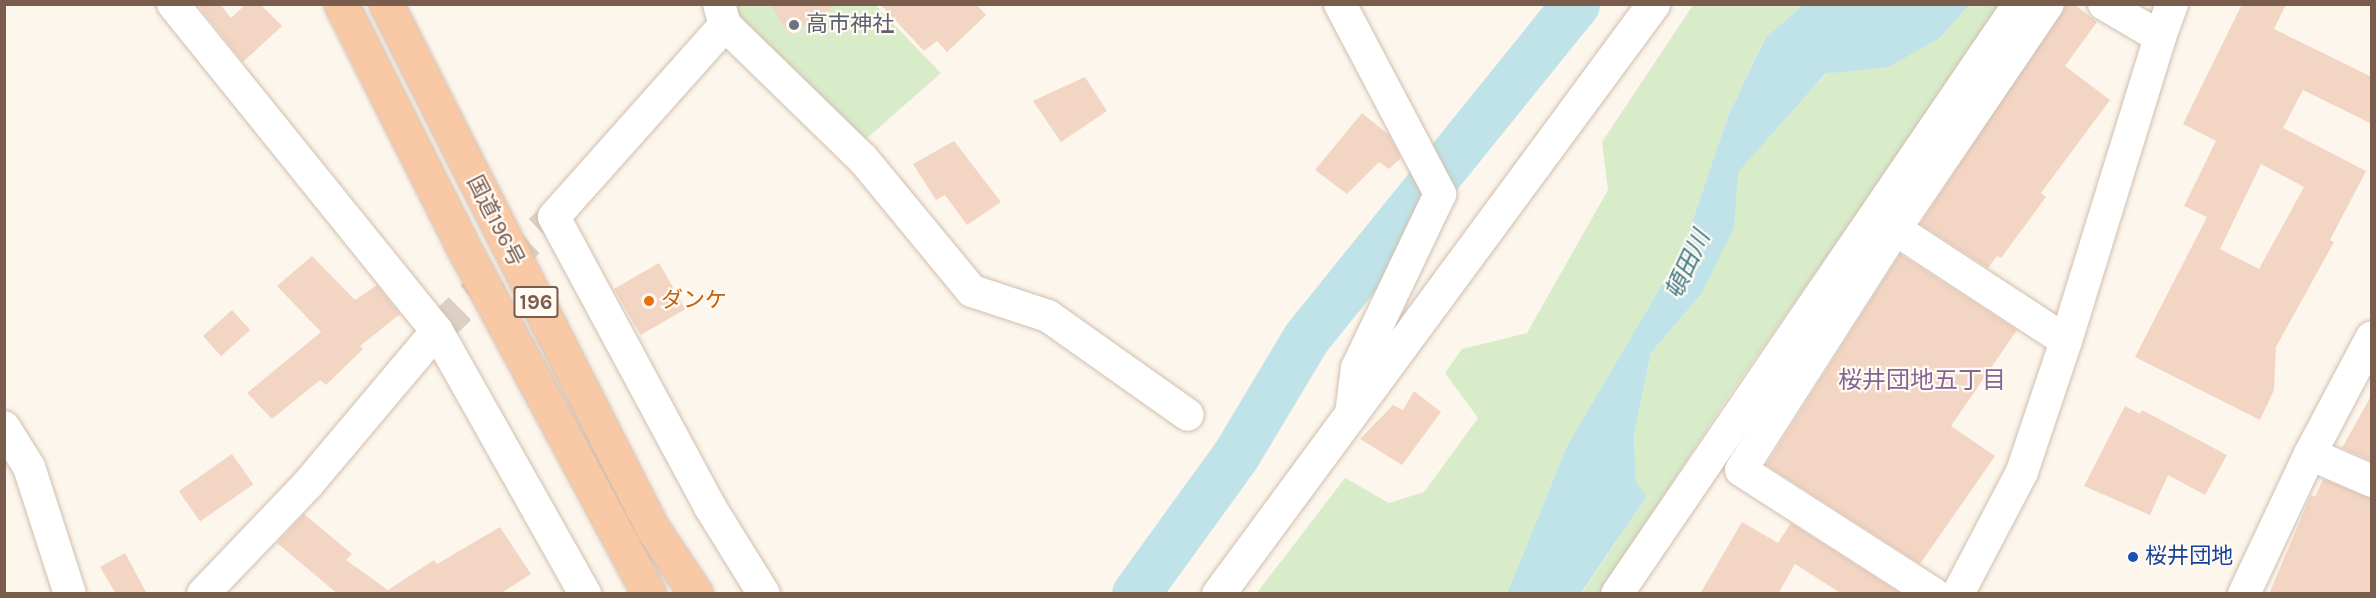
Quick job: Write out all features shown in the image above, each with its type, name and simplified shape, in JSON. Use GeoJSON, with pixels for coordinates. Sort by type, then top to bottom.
{"type":"FeatureCollection","features":[{"type":"Feature","properties":{"kind":"highway","name":"国道196号"},"geometry":{"type":"LineString","coordinates":[[341,4],[462,245],[649,594]]}},
{"type":"Feature","properties":{"kind":"highway","name":"国道196号"},"geometry":{"type":"LineString","coordinates":[[386,4],[652,528],[696,594]]}},
{"type":"Feature","properties":{"kind":"street"},"geometry":{"type":"LineString","coordinates":[[173,4],[437,331],[585,594]]}},
{"type":"Feature","properties":{"kind":"street"},"geometry":{"type":"LineString","coordinates":[[1340,4],[1440,194],[1357,368],[1351,414]]}},
{"type":"Feature","properties":{"kind":"street"},"geometry":{"type":"LineString","coordinates":[[1218,594],[1653,4]]}},
{"type":"Feature","properties":{"kind":"street"},"geometry":{"type":"LineString","coordinates":[[1617,594],[2019,4]]}},
{"type":"Feature","properties":{"kind":"street"},"geometry":{"type":"LineString","coordinates":[[1934,594],[1741,470],[1895,229],[2048,4]]}},
{"type":"Feature","properties":{"kind":"street"},"geometry":{"type":"LineString","coordinates":[[2104,4],[2160,37]]}},
{"type":"Feature","properties":{"kind":"street"},"geometry":{"type":"LineString","coordinates":[[1958,594],[2022,472],[2066,341],[2172,4]]}},
{"type":"Feature","properties":{"kind":"street"},"geometry":{"type":"LineString","coordinates":[[764,594],[710,507],[554,217],[722,15],[862,159],[972,291],[1048,316],[1188,415]]}},
{"type":"Feature","properties":{"kind":"street"},"geometry":{"type":"LineString","coordinates":[[1895,229],[2066,341]]}},
{"type":"Feature","properties":{"kind":"street"},"geometry":{"type":"LineString","coordinates":[[203,594],[308,484],[437,331]]}},
{"type":"Feature","properties":{"kind":"street"},"geometry":{"type":"LineString","coordinates":[[2244,594],[2310,454],[2372,337]]}},
{"type":"Feature","properties":{"kind":"street"},"geometry":{"type":"LineString","coordinates":[[4,427],[29,467],[70,594]]}},
{"type":"Feature","properties":{"kind":"street"},"geometry":{"type":"LineString","coordinates":[[2310,454],[2372,481]]}},
{"type":"Feature","properties":{"kind":"green space"},"geometry":{"type":"Polygon","coordinates":[[[729,5],[875,5],[941,73],[858,146],[733,17],[729,5]]]}},
{"type":"Feature","properties":{"kind":"green space"},"geometry":{"type":"Polygon","coordinates":[[[1693,5],[1803,5],[1764,39],[1728,116],[1683,249],[1568,444],[1507,593],[1256,594],[1345,478],[1389,503],[1424,492],[1478,418],[1445,373],[1462,349],[1527,333],[1608,190],[1602,142],[1693,5]]]}},
{"type":"Feature","properties":{"kind":"green space"},"geometry":{"type":"Polygon","coordinates":[[[1969,5],[2003,5],[1726,400],[1600,593],[1581,594],[1647,496],[1636,482],[1634,435],[1651,353],[1702,293],[1735,168],[1826,74],[1888,66],[1940,38],[1969,5]]]}},
{"type":"Feature","properties":{"kind":"water","name":"頓田川"},"geometry":{"type":"Polygon","coordinates":[[[1803,5],[1969,5],[1940,38],[1888,67],[1825,74],[1738,172],[1734,228],[1702,293],[1651,353],[1634,435],[1636,482],[1647,496],[1581,593],[1507,593],[1568,444],[1683,249],[1728,116],[1765,38],[1803,5]]]}},
{"type":"Feature","properties":{"kind":"building"},"geometry":{"type":"Polygon","coordinates":[[[197,4],[220,4],[231,18],[246,4],[260,4],[282,26],[243,62],[197,4]]]}},
{"type":"Feature","properties":{"kind":"building","name":"高市神社"},"geometry":{"type":"Polygon","coordinates":[[[770,4],[837,4],[790,35],[770,4]]]}},
{"type":"Feature","properties":{"kind":"building"},"geometry":{"type":"Polygon","coordinates":[[[880,4],[976,4],[986,15],[947,52],[937,41],[924,51],[880,4]]]}},
{"type":"Feature","properties":{"kind":"building"},"geometry":{"type":"Polygon","coordinates":[[[2066,4],[2074,4],[2097,22],[2065,66],[2110,100],[2041,193],[2046,197],[2001,258],[1997,256],[1988,268],[1920,224],[2066,4]]]}},
{"type":"Feature","properties":{"kind":"building"},"geometry":{"type":"Polygon","coordinates":[[[2242,4],[2286,4],[2274,29],[2372,77],[2372,124],[2303,90],[2283,128],[2366,171],[2330,240],[2334,242],[2276,347],[2274,390],[2260,420],[2135,357],[2207,217],[2184,206],[2216,141],[2183,124],[2242,4]],[[2261,164],[2220,249],[2259,269],[2304,187],[2261,164]]]}},
{"type":"Feature","properties":{"kind":"building"},"geometry":{"type":"Polygon","coordinates":[[[1085,77],[1107,111],[1061,142],[1033,101],[1085,77]]]}},
{"type":"Feature","properties":{"kind":"building"},"geometry":{"type":"Polygon","coordinates":[[[1362,113],[1389,135],[1401,158],[1389,169],[1379,162],[1347,194],[1315,170],[1362,113]]]}},
{"type":"Feature","properties":{"kind":"building"},"geometry":{"type":"Polygon","coordinates":[[[954,141],[1001,202],[967,225],[945,195],[936,200],[913,164],[954,141]]]}},
{"type":"Feature","properties":{"kind":"building"},"geometry":{"type":"Polygon","coordinates":[[[1900,254],[2017,330],[1951,426],[1995,456],[1920,564],[1766,465],[1900,254]]]}},
{"type":"Feature","properties":{"kind":"building"},"geometry":{"type":"Polygon","coordinates":[[[312,256],[355,300],[377,285],[400,314],[360,346],[363,349],[326,385],[320,380],[272,419],[247,393],[321,332],[277,286],[312,256]]]}},
{"type":"Feature","properties":{"kind":"building","name":"ダンケ"},"geometry":{"type":"Polygon","coordinates":[[[659,263],[686,309],[640,335],[614,289],[659,263]]]}},
{"type":"Feature","properties":{"kind":"building"},"geometry":{"type":"Polygon","coordinates":[[[232,310],[250,330],[221,356],[203,336],[232,310]]]}},
{"type":"Feature","properties":{"kind":"building"},"geometry":{"type":"Polygon","coordinates":[[[1414,391],[1441,412],[1402,465],[1360,439],[1393,405],[1403,410],[1414,391]]]}},
{"type":"Feature","properties":{"kind":"building"},"geometry":{"type":"Polygon","coordinates":[[[2372,394],[2372,461],[2342,448],[2372,394]]]}},
{"type":"Feature","properties":{"kind":"building"},"geometry":{"type":"Polygon","coordinates":[[[2125,406],[2140,414],[2142,410],[2227,455],[2205,495],[2168,475],[2150,515],[2084,486],[2125,406]]]}},
{"type":"Feature","properties":{"kind":"building"},"geometry":{"type":"Polygon","coordinates":[[[232,454],[253,484],[200,522],[179,491],[232,454]]]}},
{"type":"Feature","properties":{"kind":"building"},"geometry":{"type":"Polygon","coordinates":[[[2323,479],[2372,499],[2372,594],[2269,594],[2311,495],[2315,497],[2323,479]]]}},
{"type":"Feature","properties":{"kind":"building"},"geometry":{"type":"Polygon","coordinates":[[[304,514],[352,554],[346,560],[388,590],[434,560],[437,564],[500,527],[531,574],[500,594],[338,594],[277,543],[304,514]]]}},
{"type":"Feature","properties":{"kind":"building"},"geometry":{"type":"Polygon","coordinates":[[[1742,522],[1778,543],[1791,523],[1900,593],[1842,594],[1795,564],[1778,594],[1700,594],[1742,522]]]}},
{"type":"Feature","properties":{"kind":"building"},"geometry":{"type":"Polygon","coordinates":[[[125,553],[147,594],[116,594],[100,567],[125,553]]]}},
{"type":"Feature","properties":{"kind":"waterway"},"geometry":{"type":"LineString","coordinates":[[1136,594],[1236,456],[1306,339],[1576,4]]}},
{"type":"Feature","properties":{"kind":"tunnel"},"geometry":{"type":"LineString","coordinates":[[437,331],[554,217]]}},
{"type":"Feature","properties":{"kind":"place","name":"高市神社"},"geometry":{"type":"Point","coordinates":[794,25]}},
{"type":"Feature","properties":{"kind":"place","name":"ダンケ"},"geometry":{"type":"Point","coordinates":[649,301]}},
{"type":"Feature","properties":{"kind":"place","name":"桜井団地"},"geometry":{"type":"Point","coordinates":[2133,557]}},
{"type":"Feature","properties":{"kind":"district","name":"桜井団地五丁目"},"geometry":{"type":"Point","coordinates":[1922,381]}}]}
